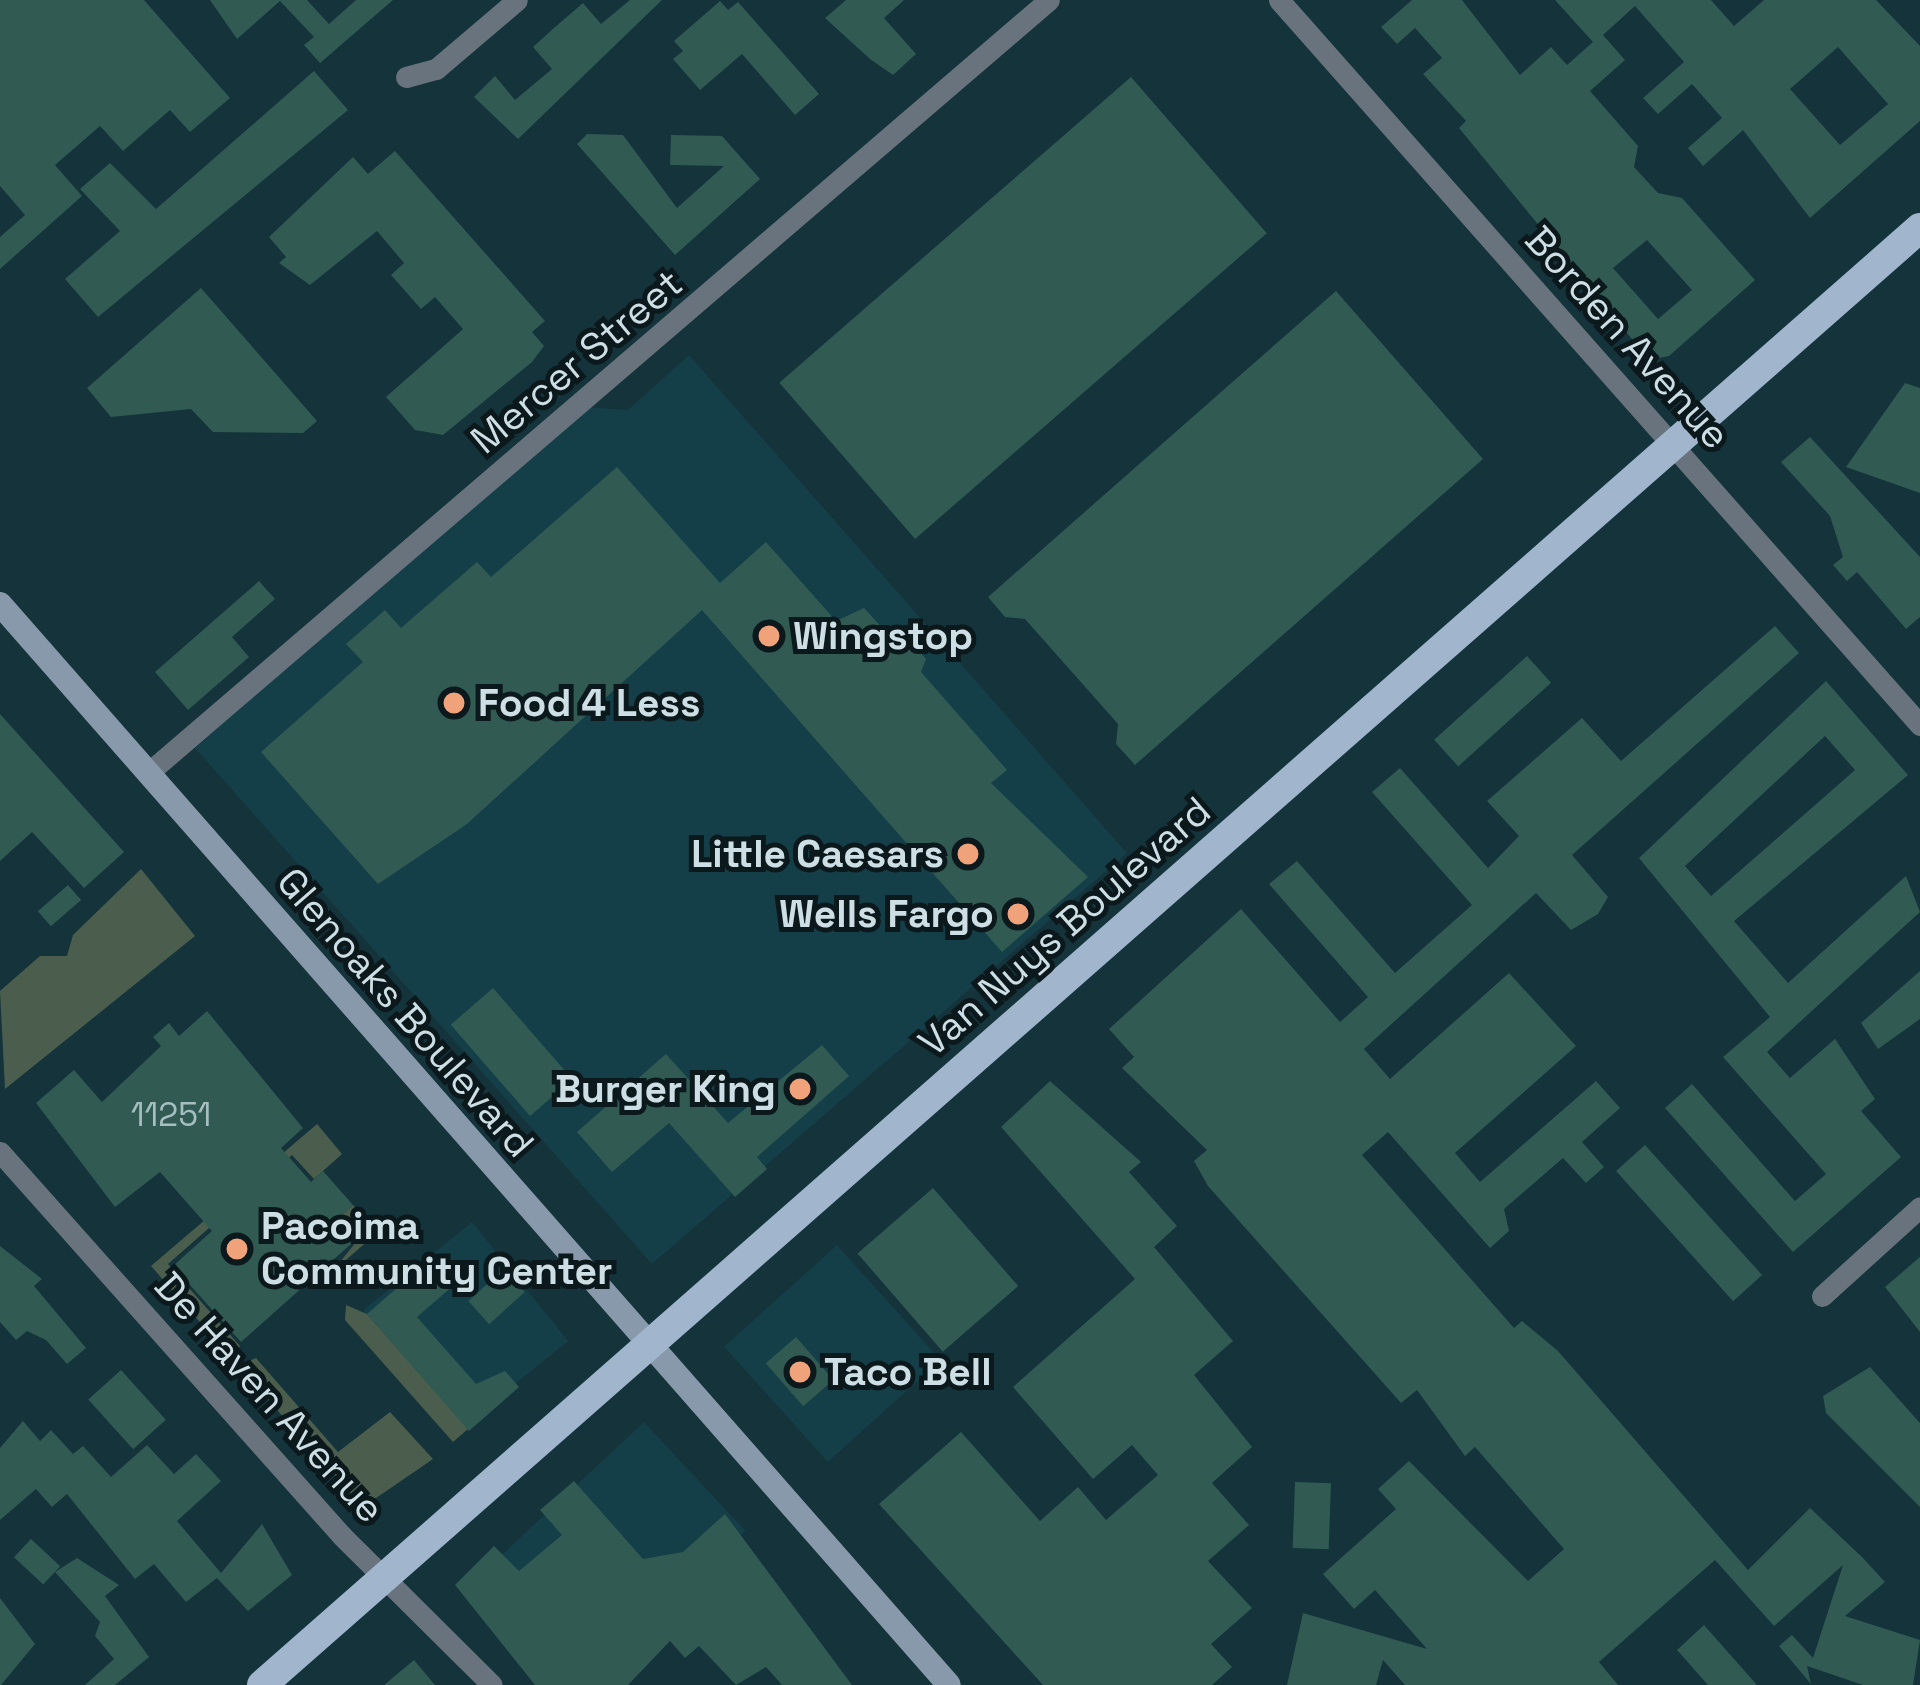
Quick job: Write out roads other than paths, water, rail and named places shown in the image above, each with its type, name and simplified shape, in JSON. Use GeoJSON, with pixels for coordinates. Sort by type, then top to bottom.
{"type":"FeatureCollection","features":[{"type":"Feature","properties":{"kind":"main road","name":"Van Nuys Boulevard"},"geometry":{"type":"LineString","coordinates":[[262,1685],[1920,228]]}},
{"type":"Feature","properties":{"kind":"main road","name":"Glenoaks Boulevard"},"geometry":{"type":"LineString","coordinates":[[0,604],[949,1685]]}},
{"type":"Feature","properties":{"kind":"street"},"geometry":{"type":"LineString","coordinates":[[406,77],[436,69],[517,0]]}},
{"type":"Feature","properties":{"kind":"street","name":"Mercer Street"},"geometry":{"type":"LineString","coordinates":[[148,772],[1049,0]]}},
{"type":"Feature","properties":{"kind":"street","name":"Borden Avenue"},"geometry":{"type":"LineString","coordinates":[[1279,0],[1920,724]]}},
{"type":"Feature","properties":{"kind":"street","name":"De Haven Avenue"},"geometry":{"type":"LineString","coordinates":[[0,1152],[492,1685]]}},
{"type":"Feature","properties":{"kind":"street"},"geometry":{"type":"LineString","coordinates":[[1822,1296],[1920,1208]]}},
{"type":"Feature","properties":{"kind":"place","name":"Wingstop"},"geometry":{"type":"Point","coordinates":[769,636]}},
{"type":"Feature","properties":{"kind":"place","name":"Food 4 Less"},"geometry":{"type":"Point","coordinates":[454,703]}},
{"type":"Feature","properties":{"kind":"place","name":"Little Caesars"},"geometry":{"type":"Point","coordinates":[968,854]}},
{"type":"Feature","properties":{"kind":"place","name":"Wells Fargo"},"geometry":{"type":"Point","coordinates":[1018,914]}},
{"type":"Feature","properties":{"kind":"place","name":"Burger King"},"geometry":{"type":"Point","coordinates":[800,1089]}},
{"type":"Feature","properties":{"kind":"place","name":"Pacoima Community Center"},"geometry":{"type":"Point","coordinates":[237,1249]}},
{"type":"Feature","properties":{"kind":"place","name":"Taco Bell"},"geometry":{"type":"Point","coordinates":[800,1372]}}]}
